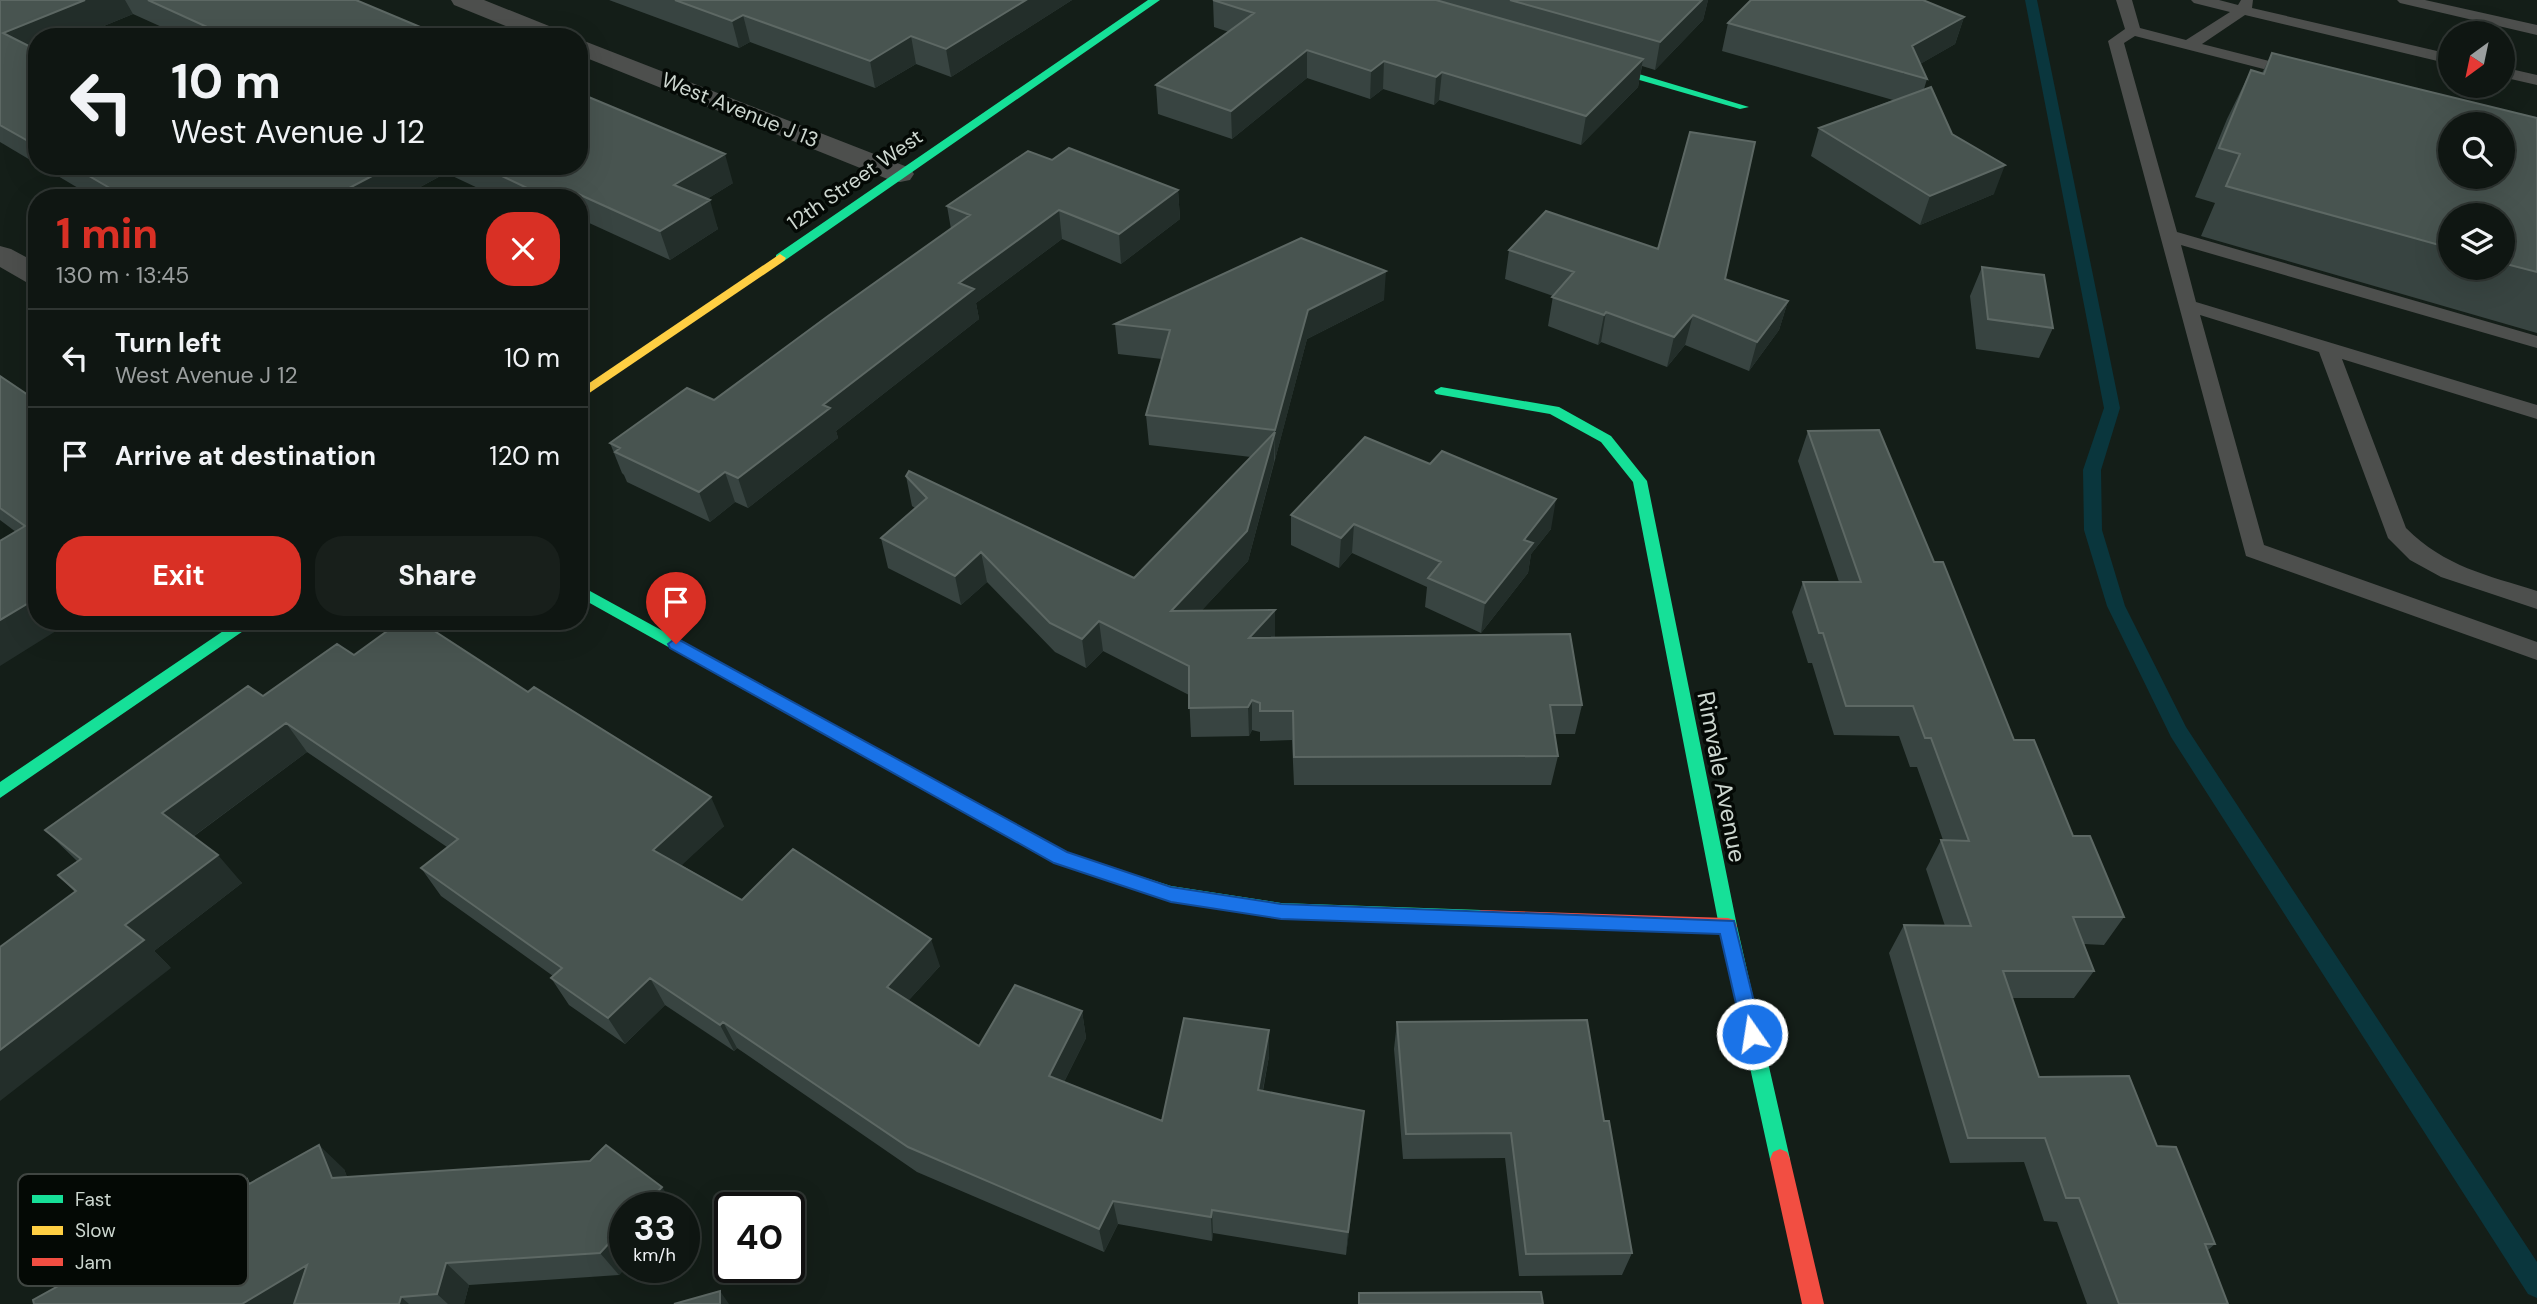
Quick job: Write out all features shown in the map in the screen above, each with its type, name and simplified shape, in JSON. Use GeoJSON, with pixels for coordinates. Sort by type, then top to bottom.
{"type":"FeatureCollection","features":[{"type":"Feature","properties":{"kind":"street"},"geometry":{"type":"LineString","coordinates":[[463,0],[533,28]]}},
{"type":"Feature","properties":{"kind":"street","name":"12th Street West"},"geometry":{"type":"LineString","coordinates":[[588,390],[1155,0]]}},
{"type":"Feature","properties":{"kind":"street","name":"West Avenue J 13"},"geometry":{"type":"LineString","coordinates":[[588,50],[900,174]]}},
{"type":"Feature","properties":{"kind":"street"},"geometry":{"type":"LineString","coordinates":[[1574,57],[1744,107]]}},
{"type":"Feature","properties":{"kind":"street"},"geometry":{"type":"LineString","coordinates":[[0,255],[28,271]]}},
{"type":"Feature","properties":{"kind":"street","name":"Rimvale Avenue"},"geometry":{"type":"LineString","coordinates":[[1441,391],[1554,410],[1606,439],[1640,481],[1728,926],[1813,1304]]}},
{"type":"Feature","properties":{"kind":"street"},"geometry":{"type":"LineString","coordinates":[[588,595],[1061,858],[1171,894],[1281,911],[1728,926]]}},
{"type":"Feature","properties":{"kind":"street"},"geometry":{"type":"LineString","coordinates":[[0,791],[237,630]]}},
{"type":"Feature","properties":{"kind":"lane"},"geometry":{"type":"LineString","coordinates":[[2124,0],[2133,31]]}},
{"type":"Feature","properties":{"kind":"lane"},"geometry":{"type":"LineString","coordinates":[[2199,0],[2245,5],[2438,56]]}},
{"type":"Feature","properties":{"kind":"lane"},"geometry":{"type":"LineString","coordinates":[[2405,0],[2537,30]]}},
{"type":"Feature","properties":{"kind":"lane"},"geometry":{"type":"LineString","coordinates":[[2476,16],[2480,0]]}},
{"type":"Feature","properties":{"kind":"lane"},"geometry":{"type":"LineString","coordinates":[[2189,45],[2245,5]]}},
{"type":"Feature","properties":{"kind":"lane"},"geometry":{"type":"LineString","coordinates":[[2322,79],[2133,31],[2116,41],[2254,550],[2537,651]]}},
{"type":"Feature","properties":{"kind":"lane"},"geometry":{"type":"LineString","coordinates":[[2515,75],[2537,80]]}},
{"type":"Feature","properties":{"kind":"lane"},"geometry":{"type":"LineString","coordinates":[[2168,235],[2537,342]]}},
{"type":"Feature","properties":{"kind":"lane"},"geometry":{"type":"LineString","coordinates":[[2187,305],[2537,412]]}},
{"type":"Feature","properties":{"kind":"lane"},"geometry":{"type":"LineString","coordinates":[[2328,348],[2396,532],[2418,554],[2449,571],[2537,600]]}},
{"type":"Feature","properties":{"kind":"building"},"geometry":{"type":"Polygon","coordinates":[[[0,0],[85,0],[3,33],[28,46],[28,141],[0,125],[0,0]]]}},
{"type":"Feature","properties":{"kind":"building"},"geometry":{"type":"Polygon","coordinates":[[[148,0],[356,0],[423,28],[209,28],[148,0]]]}},
{"type":"Feature","properties":{"kind":"building"},"geometry":{"type":"Polygon","coordinates":[[[675,0],[1026,0],[946,49],[911,36],[870,61],[743,15],[732,21],[675,0]]]}},
{"type":"Feature","properties":{"kind":"building"},"geometry":{"type":"Polygon","coordinates":[[[1213,0],[1436,0],[1643,59],[1586,116],[1442,72],[1436,77],[1384,61],[1371,71],[1307,50],[1231,111],[1156,85],[1254,13],[1213,0]]]}},
{"type":"Feature","properties":{"kind":"building"},"geometry":{"type":"Polygon","coordinates":[[[1510,0],[1702,0],[1660,42],[1510,0]]]}},
{"type":"Feature","properties":{"kind":"building"},"geometry":{"type":"Polygon","coordinates":[[[1751,0],[1923,0],[1964,17],[1912,46],[1927,79],[1728,23],[1751,0]]]}},
{"type":"Feature","properties":{"kind":"building"},"geometry":{"type":"Polygon","coordinates":[[[2272,53],[2438,94],[2438,98],[2455,98],[2513,112],[2438,112],[2438,189],[2515,189],[2515,113],[2537,118],[2537,272],[2515,266],[2515,203],[2438,203],[2438,245],[2226,186],[2240,154],[2219,148],[2251,70],[2264,74],[2272,53]]]}},
{"type":"Feature","properties":{"kind":"building"},"geometry":{"type":"Polygon","coordinates":[[[1931,87],[1952,134],[2005,165],[1930,196],[1819,128],[1931,87]]]}},
{"type":"Feature","properties":{"kind":"building"},"geometry":{"type":"Polygon","coordinates":[[[588,97],[725,154],[674,185],[710,200],[660,231],[588,198],[588,189],[529,189],[500,175],[588,175],[588,97]]]}},
{"type":"Feature","properties":{"kind":"building"},"geometry":{"type":"Polygon","coordinates":[[[1690,132],[1755,142],[1725,279],[1788,301],[1757,342],[1693,315],[1674,337],[1606,312],[1604,315],[1552,297],[1574,272],[1509,250],[1546,211],[1658,249],[1690,132]]]}},
{"type":"Feature","properties":{"kind":"building"},"geometry":{"type":"Polygon","coordinates":[[[1069,148],[1178,190],[1119,234],[1059,210],[959,283],[974,289],[823,405],[830,408],[738,478],[725,472],[699,492],[615,452],[620,448],[610,443],[687,388],[714,400],[970,215],[947,206],[1028,151],[1052,160],[1069,148]]]}},
{"type":"Feature","properties":{"kind":"building"},"geometry":{"type":"Polygon","coordinates":[[[87,175],[374,175],[347,189],[112,189],[87,175]]]}},
{"type":"Feature","properties":{"kind":"building"},"geometry":{"type":"Polygon","coordinates":[[[1301,238],[1386,271],[1308,310],[1275,430],[1146,415],[1170,330],[1115,324],[1301,238]]]}},
{"type":"Feature","properties":{"kind":"building"},"geometry":{"type":"Polygon","coordinates":[[[1982,267],[2044,275],[2053,328],[1988,319],[1982,267]]]}},
{"type":"Feature","properties":{"kind":"building"},"geometry":{"type":"Polygon","coordinates":[[[0,376],[28,395],[28,603],[0,620],[0,541],[25,526],[0,508],[0,376]]]}},
{"type":"Feature","properties":{"kind":"building"},"geometry":{"type":"Polygon","coordinates":[[[1879,430],[1934,562],[1943,562],[2014,740],[2034,740],[2073,836],[2090,836],[2124,917],[2073,917],[2094,971],[2003,971],[2039,1077],[2129,1076],[2157,1146],[2176,1147],[2215,1244],[2205,1244],[2228,1304],[2119,1304],[2079,1198],[2066,1198],[2045,1138],[1968,1138],[1904,925],[1971,926],[1941,840],[1969,841],[1931,738],[1925,738],[1913,706],[1846,706],[1823,633],[1819,633],[1803,582],[1861,582],[1808,431],[1879,430]]]}},
{"type":"Feature","properties":{"kind":"building"},"geometry":{"type":"Polygon","coordinates":[[[1275,432],[1247,531],[1171,611],[1275,610],[1249,638],[1570,634],[1582,705],[1550,705],[1558,756],[1294,757],[1293,711],[1260,711],[1260,703],[1252,700],[1248,707],[1189,708],[1189,666],[1099,621],[1082,639],[1050,623],[981,552],[955,576],[881,538],[927,498],[906,476],[909,471],[1134,578],[1275,432]]]}},
{"type":"Feature","properties":{"kind":"building"},"geometry":{"type":"Polygon","coordinates":[[[1365,437],[1430,464],[1442,451],[1556,499],[1524,540],[1533,543],[1485,603],[1428,578],[1441,562],[1354,524],[1341,538],[1291,515],[1365,437]]]}},
{"type":"Feature","properties":{"kind":"building"},"geometry":{"type":"Polygon","coordinates":[[[389,630],[433,630],[528,692],[534,687],[711,797],[653,850],[742,900],[793,849],[931,939],[887,987],[979,1046],[1015,985],[1082,1011],[1049,1076],[1162,1121],[1184,1018],[1269,1030],[1258,1090],[1364,1111],[1348,1232],[1212,1210],[1211,1217],[1113,1201],[1099,1229],[908,1147],[723,1022],[720,1025],[650,978],[608,1018],[551,978],[562,968],[421,868],[458,839],[286,723],[162,813],[218,855],[125,925],[144,940],[0,1050],[0,947],[76,891],[58,875],[81,859],[45,830],[248,686],[263,696],[337,644],[354,655],[389,630]]]}},
{"type":"Feature","properties":{"kind":"building"},"geometry":{"type":"Polygon","coordinates":[[[1587,1020],[1604,1121],[1609,1121],[1632,1253],[1526,1254],[1511,1133],[1406,1134],[1397,1022],[1587,1020]]]}},
{"type":"Feature","properties":{"kind":"building"},"geometry":{"type":"Polygon","coordinates":[[[319,1145],[332,1178],[590,1161],[606,1145],[662,1187],[657,1192],[609,1192],[609,1243],[600,1253],[446,1263],[437,1294],[401,1297],[399,1304],[294,1304],[307,1265],[242,1304],[34,1304],[33,1300],[58,1286],[248,1286],[248,1182],[249,1184],[319,1145]]]}},
{"type":"Feature","properties":{"kind":"building"},"geometry":{"type":"Polygon","coordinates":[[[720,1291],[720,1304],[674,1304],[720,1291]]]}},
{"type":"Feature","properties":{"kind":"building"},"geometry":{"type":"Polygon","coordinates":[[[1541,1292],[1543,1304],[1359,1304],[1359,1293],[1541,1292]]]}},
{"type":"Feature","properties":{"kind":"waterway"},"geometry":{"type":"LineString","coordinates":[[2031,0],[2112,408],[2092,470],[2093,530],[2116,606],[2178,731],[2537,1285]]}},
{"type":"Feature","properties":{"kind":"traffic: fast"},"geometry":{"type":"LineString","coordinates":[[780,258],[1155,0]]}},
{"type":"Feature","properties":{"kind":"traffic: fast"},"geometry":{"type":"LineString","coordinates":[[1588,62],[1744,107]]}},
{"type":"Feature","properties":{"kind":"traffic: fast"},"geometry":{"type":"LineString","coordinates":[[1441,391],[1554,410],[1606,439],[1640,481],[1728,926],[1780,1159]]}},
{"type":"Feature","properties":{"kind":"traffic: fast"},"geometry":{"type":"LineString","coordinates":[[588,595],[1061,858],[1171,894],[1281,911],[1481,918]]}},
{"type":"Feature","properties":{"kind":"traffic: fast"},"geometry":{"type":"LineString","coordinates":[[0,791],[237,630]]}},
{"type":"Feature","properties":{"kind":"traffic: slow"},"geometry":{"type":"LineString","coordinates":[[588,390],[780,258]]}},
{"type":"Feature","properties":{"kind":"traffic: jam"},"geometry":{"type":"LineString","coordinates":[[1481,918],[1728,926]]}},
{"type":"Feature","properties":{"kind":"traffic: jam"},"geometry":{"type":"LineString","coordinates":[[1780,1159],[1813,1304]]}},
{"type":"Feature","properties":{"kind":"route"},"geometry":{"type":"LineString","coordinates":[[676,644],[1061,858],[1171,894],[1281,911],[1728,926],[1752,1034]]}}]}
